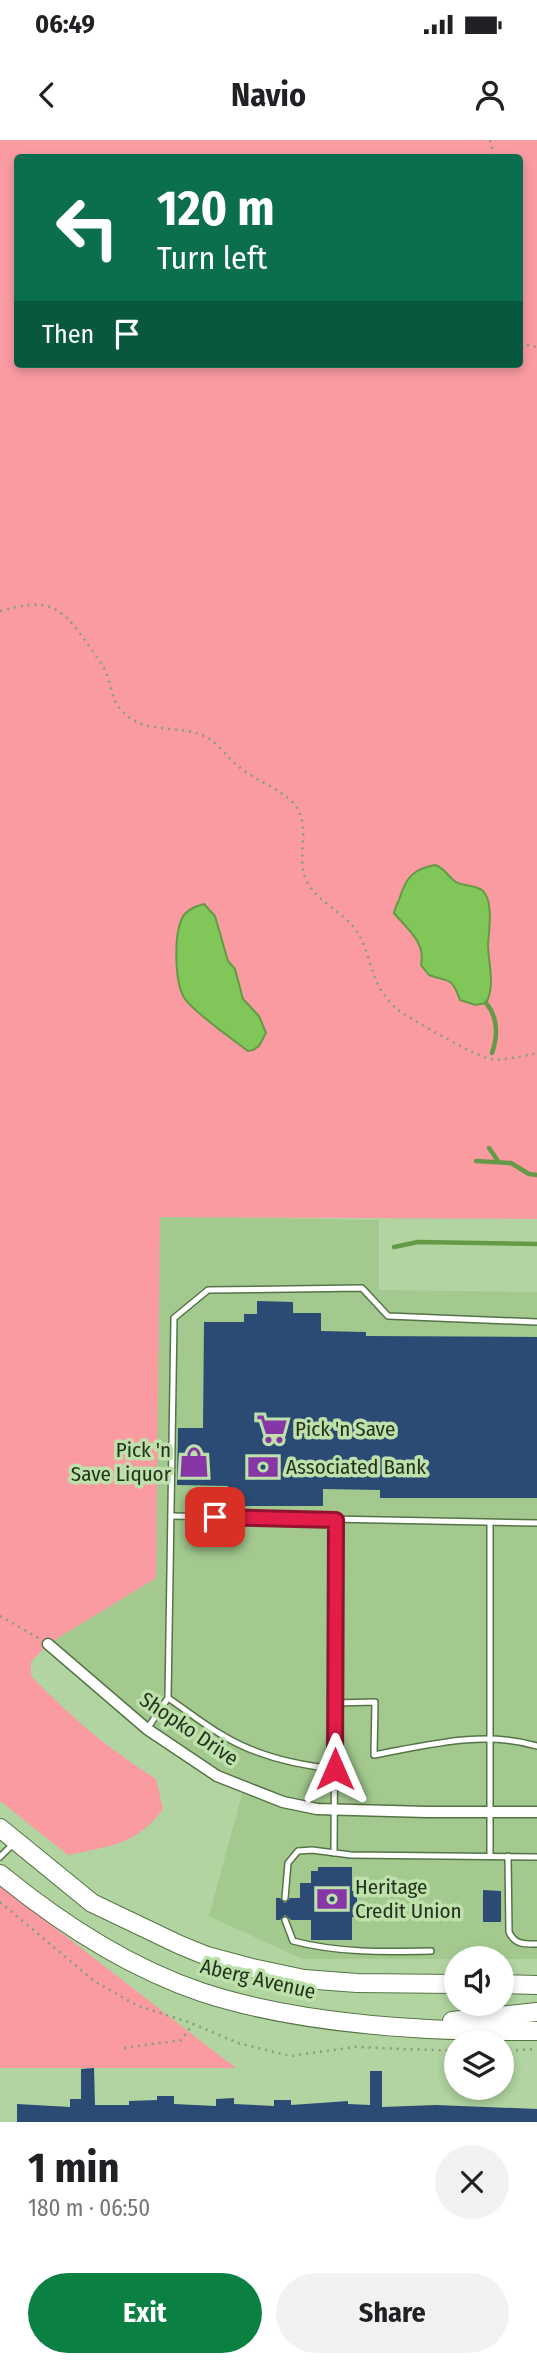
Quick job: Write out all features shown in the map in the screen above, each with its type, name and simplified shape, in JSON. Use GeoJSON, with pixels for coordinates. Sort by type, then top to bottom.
{"type":"FeatureCollection","features":[{"type":"Feature","properties":{"kind":"main road","name":"Aberg Avenue"},"geometry":{"type":"LineString","coordinates":[[0,1828],[92,1903],[207,1956],[304,1979],[357,1983],[444,1984]]}},
{"type":"Feature","properties":{"kind":"main road","name":"Aberg Avenue"},"geometry":{"type":"LineString","coordinates":[[0,1874],[29,1898],[80,1933],[127,1960],[198,1991],[288,2014],[414,2027],[537,2031]]}},
{"type":"Feature","properties":{"kind":"main road"},"geometry":{"type":"LineString","coordinates":[[514,1984],[537,1985]]}},
{"type":"Feature","properties":{"kind":"main road"},"geometry":{"type":"LineString","coordinates":[[414,2027],[537,2012]]}},
{"type":"Feature","properties":{"kind":"street","name":"Shopko Drive"},"geometry":{"type":"LineString","coordinates":[[48,1644],[147,1728],[217,1776],[283,1802],[335,1810],[537,1812]]}},
{"type":"Feature","properties":{"kind":"lane"},"geometry":{"type":"LineString","coordinates":[[147,1728],[169,1698],[174,1318],[208,1290],[362,1288],[388,1316],[537,1322]]}},
{"type":"Feature","properties":{"kind":"lane"},"geometry":{"type":"LineString","coordinates":[[171,1516],[537,1523]]}},
{"type":"Feature","properties":{"kind":"lane"},"geometry":{"type":"LineString","coordinates":[[334,1853],[336,1520]]}},
{"type":"Feature","properties":{"kind":"lane"},"geometry":{"type":"LineString","coordinates":[[490,1856],[491,1523]]}},
{"type":"Feature","properties":{"kind":"lane"},"geometry":{"type":"LineString","coordinates":[[169,1698],[223,1736],[261,1753],[297,1765],[335,1769]]}},
{"type":"Feature","properties":{"kind":"lane"},"geometry":{"type":"LineString","coordinates":[[335,1703],[375,1702],[374,1755],[453,1740],[489,1738],[537,1746]]}},
{"type":"Feature","properties":{"kind":"lane"},"geometry":{"type":"LineString","coordinates":[[0,1857],[16,1841]]}},
{"type":"Feature","properties":{"kind":"lane"},"geometry":{"type":"LineString","coordinates":[[285,1898],[288,1863],[298,1851],[362,1855],[537,1857]]}},
{"type":"Feature","properties":{"kind":"lane"},"geometry":{"type":"LineString","coordinates":[[508,1856],[509,1933],[512,1939],[519,1943],[537,1944]]}},
{"type":"Feature","properties":{"kind":"lane"},"geometry":{"type":"LineString","coordinates":[[285,1920],[293,1941],[312,1946],[351,1950],[431,1951]]}},
{"type":"Feature","properties":{"kind":"path"},"geometry":{"type":"LineString","coordinates":[[0,611],[28,603],[43,603],[61,611],[101,663],[113,697],[126,715],[157,729],[202,734],[211,739],[236,765],[296,806],[304,822],[302,864],[308,883],[357,932],[379,987],[398,1010],[485,1059],[504,1059],[537,1053]]}},
{"type":"Feature","properties":{"kind":"path"},"geometry":{"type":"LineString","coordinates":[[0,1616],[48,1644]]}},
{"type":"Feature","properties":{"kind":"path"},"geometry":{"type":"LineString","coordinates":[[124,2048],[181,2039],[193,2024]]}},
{"type":"Feature","properties":{"kind":"path"},"geometry":{"type":"LineString","coordinates":[[514,2050],[537,2049]]}},
{"type":"Feature","properties":{"kind":"shaded area"},"geometry":{"type":"Polygon","coordinates":[[[0,140],[537,140],[537,1219],[160,1217],[156,1578],[48,1644],[31,1662],[31,1676],[90,1731],[156,1779],[163,1809],[153,1821],[132,1837],[109,1846],[68,1855],[0,1801],[0,140]]]}},
{"type":"Feature","properties":{"kind":"shaded area"},"geometry":{"type":"Polygon","coordinates":[[[435,865],[456,882],[476,887],[486,895],[490,916],[488,944],[491,989],[486,1003],[475,1005],[460,1000],[449,982],[429,975],[421,965],[421,949],[418,943],[394,913],[412,875],[435,865]]]}},
{"type":"Feature","properties":{"kind":"shaded area"},"geometry":{"type":"Polygon","coordinates":[[[204,904],[215,916],[243,999],[259,1016],[266,1033],[259,1046],[253,1050],[248,1051],[205,1019],[181,992],[176,959],[179,926],[186,913],[204,904]]]}},
{"type":"Feature","properties":{"kind":"shaded area"},"geometry":{"type":"Polygon","coordinates":[[[160,1216],[379,1220],[379,1290],[537,1292],[537,1959],[514,1959],[514,1946],[444,1946],[444,1959],[302,1959],[209,1916],[244,1787],[147,1729],[48,1644],[156,1577],[160,1216]]]}},
{"type":"Feature","properties":{"kind":"shaded area"},"geometry":{"type":"Polygon","coordinates":[[[0,1885],[215,2052],[236,2068],[0,2068],[0,1885]]]}},
{"type":"Feature","properties":{"kind":"building"},"geometry":{"type":"Polygon","coordinates":[[[257,1301],[293,1302],[293,1313],[321,1313],[321,1331],[366,1332],[366,1336],[537,1337],[537,1498],[380,1498],[380,1490],[323,1489],[323,1506],[227,1506],[228,1486],[177,1485],[178,1428],[203,1428],[204,1322],[244,1322],[244,1314],[257,1314],[257,1301]]]}},
{"type":"Feature","properties":{"kind":"building"},"geometry":{"type":"Polygon","coordinates":[[[318,1867],[352,1867],[352,1891],[357,1891],[357,1917],[352,1917],[352,1940],[311,1940],[311,1920],[291,1920],[285,1915],[276,1920],[276,1898],[285,1903],[290,1898],[300,1898],[300,1883],[311,1883],[311,1871],[318,1871],[318,1867]]]}},
{"type":"Feature","properties":{"kind":"building"},"geometry":{"type":"Polygon","coordinates":[[[483,1890],[501,1891],[501,1922],[483,1922],[483,1890]]]}},
{"type":"Feature","properties":{"kind":"building"},"geometry":{"type":"Polygon","coordinates":[[[94,2068],[95,2105],[129,2105],[129,2101],[174,2096],[174,2104],[216,2106],[216,2099],[234,2098],[234,2104],[274,2106],[274,2100],[291,2100],[291,2105],[348,2101],[348,2104],[370,2105],[370,2071],[382,2071],[382,2107],[436,2105],[537,2109],[537,2122],[17,2122],[17,2104],[70,2107],[70,2099],[81,2099],[81,2069],[94,2068]]]}},
{"type":"Feature","properties":{"kind":"waterway"},"geometry":{"type":"LineString","coordinates":[[486,1003],[493,1014],[496,1027],[492,1053]]}},
{"type":"Feature","properties":{"kind":"waterway"},"geometry":{"type":"LineString","coordinates":[[489,1148],[498,1161]]}},
{"type":"Feature","properties":{"kind":"waterway"},"geometry":{"type":"LineString","coordinates":[[476,1161],[511,1163],[529,1174],[537,1175]]}},
{"type":"Feature","properties":{"kind":"waterway"},"geometry":{"type":"LineString","coordinates":[[394,1247],[418,1242],[537,1244]]}},
{"type":"Feature","properties":{"kind":"place","name":"Pick 'n Save"},"geometry":{"type":"Point","coordinates":[272,1429]}},
{"type":"Feature","properties":{"kind":"place","name":"Pick 'n Save Liquor"},"geometry":{"type":"Point","coordinates":[194,1462]}},
{"type":"Feature","properties":{"kind":"place","name":"Associated Bank"},"geometry":{"type":"Point","coordinates":[263,1467]}},
{"type":"Feature","properties":{"kind":"place","name":"Heritage Credit Union"},"geometry":{"type":"Point","coordinates":[332,1899]}},
{"type":"Feature","properties":{"kind":"route"},"geometry":{"type":"LineString","coordinates":[[215,1517],[336,1520],[335,1769]]}}]}
